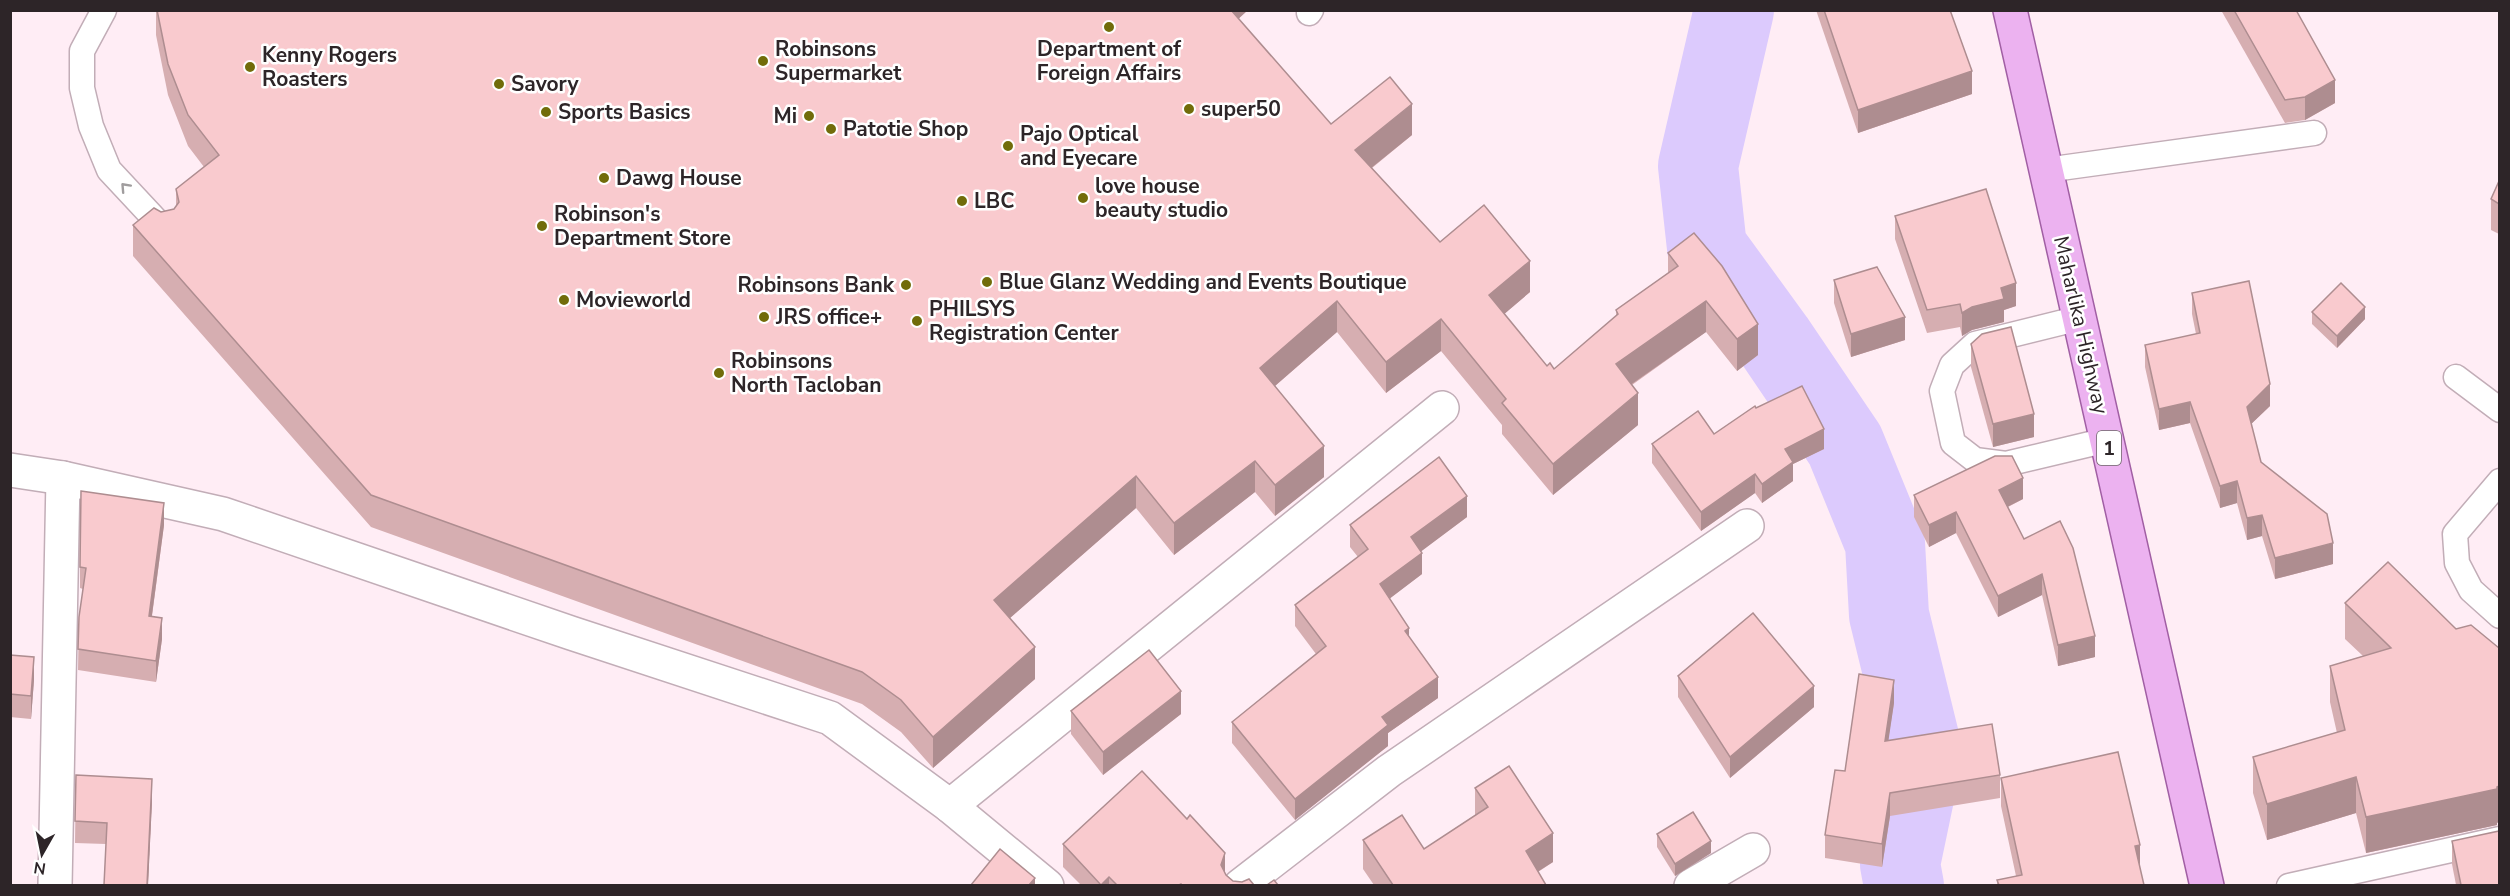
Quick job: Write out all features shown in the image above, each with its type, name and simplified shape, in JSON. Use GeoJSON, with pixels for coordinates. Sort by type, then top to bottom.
{"type":"FeatureCollection","features":[{"type":"Feature","properties":{"kind":"main road","name":"Maharlika Highway"},"geometry":{"type":"LineString","coordinates":[[2010,10],[2207,885]]}},
{"type":"Feature","properties":{"kind":"street"},"geometry":{"type":"LineString","coordinates":[[950,806],[1442,408]]}},
{"type":"Feature","properties":{"kind":"street"},"geometry":{"type":"LineString","coordinates":[[10,470],[63,478],[223,514],[830,718],[950,806],[1047,885]]}},
{"type":"Feature","properties":{"kind":"street"},"geometry":{"type":"LineString","coordinates":[[55,885],[45,662],[63,478]]}},
{"type":"Feature","properties":{"kind":"street"},"geometry":{"type":"LineString","coordinates":[[1240,885],[1389,771],[1747,526]]}},
{"type":"Feature","properties":{"kind":"street"},"geometry":{"type":"LineString","coordinates":[[1691,885],[1753,850]]}},
{"type":"Feature","properties":{"kind":"lane"},"geometry":{"type":"LineString","coordinates":[[82,10],[82,88],[91,126],[110,170],[165,230]]}},
{"type":"Feature","properties":{"kind":"lane"},"geometry":{"type":"LineString","coordinates":[[82,51],[104,10]]}},
{"type":"Feature","properties":{"kind":"lane"},"geometry":{"type":"LineString","coordinates":[[2046,170],[2314,133]]}},
{"type":"Feature","properties":{"kind":"lane"},"geometry":{"type":"LineString","coordinates":[[2080,318],[1975,344],[1952,365],[1942,391],[1953,443],[1975,460],[2006,464],[2107,440]]}},
{"type":"Feature","properties":{"kind":"lane"},"geometry":{"type":"LineString","coordinates":[[2456,376],[2499,410]]}},
{"type":"Feature","properties":{"kind":"lane"},"geometry":{"type":"LineString","coordinates":[[2499,481],[2455,534],[2457,563],[2471,590],[2499,615]]}},
{"type":"Feature","properties":{"kind":"lane"},"geometry":{"type":"LineString","coordinates":[[2289,885],[2499,839]]}},
{"type":"Feature","properties":{"kind":"building","name":"Robinsons North Tacloban"},"geometry":{"type":"Polygon","coordinates":[[[157,10],[1231,10],[1331,124],[1390,77],[1412,104],[1355,150],[1440,242],[1484,205],[1530,261],[1489,295],[1547,366],[1550,363],[1554,369],[1618,314],[1616,310],[1678,266],[1668,253],[1694,233],[1722,266],[1758,324],[1737,339],[1706,301],[1616,364],[1638,393],[1553,464],[1502,403],[1506,399],[1441,319],[1386,362],[1337,301],[1260,368],[1324,446],[1275,485],[1255,461],[1174,523],[1136,476],[994,600],[1035,647],[933,737],[901,700],[862,672],[371,495],[133,225],[154,208],[161,212],[174,209],[179,202],[176,189],[219,155],[188,115],[168,64],[157,10]]]}},
{"type":"Feature","properties":{"kind":"building"},"geometry":{"type":"Polygon","coordinates":[[[1824,10],[1950,10],[1972,71],[1858,110],[1824,10]]]}},
{"type":"Feature","properties":{"kind":"building"},"geometry":{"type":"Polygon","coordinates":[[[2234,10],[2296,10],[2335,80],[2305,97],[2285,100],[2234,10]]]}},
{"type":"Feature","properties":{"kind":"building"},"geometry":{"type":"Polygon","coordinates":[[[2499,181],[2499,204],[2491,199],[2499,181]]]}},
{"type":"Feature","properties":{"kind":"building"},"geometry":{"type":"Polygon","coordinates":[[[1986,189],[2016,283],[2001,288],[2004,299],[1972,307],[1962,313],[1960,304],[1927,310],[1895,216],[1986,189]]]}},
{"type":"Feature","properties":{"kind":"building"},"geometry":{"type":"Polygon","coordinates":[[[1877,267],[1905,317],[1851,334],[1834,280],[1877,267]]]}},
{"type":"Feature","properties":{"kind":"building"},"geometry":{"type":"Polygon","coordinates":[[[2249,281],[2270,384],[2247,407],[2261,462],[2327,514],[2333,543],[2275,558],[2262,515],[2247,518],[2237,481],[2220,486],[2190,402],[2159,409],[2145,345],[2200,333],[2192,293],[2249,281]]]}},
{"type":"Feature","properties":{"kind":"building"},"geometry":{"type":"Polygon","coordinates":[[[2341,283],[2365,307],[2337,336],[2312,312],[2341,283]]]}},
{"type":"Feature","properties":{"kind":"building"},"geometry":{"type":"Polygon","coordinates":[[[2011,327],[2034,414],[1993,424],[1971,344],[1982,334],[2011,327]]]}},
{"type":"Feature","properties":{"kind":"building"},"geometry":{"type":"Polygon","coordinates":[[[1802,386],[1824,429],[1785,449],[1793,462],[1762,484],[1755,474],[1701,512],[1652,444],[1698,411],[1714,434],[1755,406],[1756,408],[1802,386]]]}},
{"type":"Feature","properties":{"kind":"building"},"geometry":{"type":"Polygon","coordinates":[[[1995,456],[2012,456],[2023,478],[1999,490],[2024,539],[2060,521],[2073,548],[2095,636],[2058,645],[2042,574],[1998,596],[1956,512],[1929,525],[1914,495],[1995,456]]]}},
{"type":"Feature","properties":{"kind":"building"},"geometry":{"type":"Polygon","coordinates":[[[1439,457],[1467,496],[1411,537],[1422,553],[1380,584],[1409,628],[1405,631],[1438,677],[1382,717],[1388,725],[1295,799],[1232,722],[1326,646],[1295,605],[1368,549],[1350,525],[1439,457]]]}},
{"type":"Feature","properties":{"kind":"building"},"geometry":{"type":"Polygon","coordinates":[[[81,491],[164,503],[149,616],[162,618],[156,661],[78,649],[79,617],[86,568],[80,567],[81,491]]]}},
{"type":"Feature","properties":{"kind":"building"},"geometry":{"type":"Polygon","coordinates":[[[2388,562],[2456,629],[2471,625],[2499,648],[2499,786],[2497,789],[2366,817],[2356,777],[2267,804],[2253,757],[2345,730],[2330,666],[2391,648],[2345,603],[2388,562]]]}},
{"type":"Feature","properties":{"kind":"building"},"geometry":{"type":"Polygon","coordinates":[[[1753,613],[1814,686],[1730,757],[1678,676],[1753,613]]]}},
{"type":"Feature","properties":{"kind":"building"},"geometry":{"type":"Polygon","coordinates":[[[1149,650],[1181,691],[1103,752],[1071,711],[1149,650]]]}},
{"type":"Feature","properties":{"kind":"building"},"geometry":{"type":"Polygon","coordinates":[[[10,655],[34,657],[31,696],[10,694],[10,655]]]}},
{"type":"Feature","properties":{"kind":"building"},"geometry":{"type":"Polygon","coordinates":[[[1859,674],[1894,680],[1885,741],[1992,724],[2000,775],[1890,793],[1882,844],[1825,835],[1835,770],[1845,771],[1859,674]]]}},
{"type":"Feature","properties":{"kind":"building"},"geometry":{"type":"Polygon","coordinates":[[[2118,752],[2140,845],[2135,846],[2144,885],[1999,885],[1997,880],[2022,875],[2001,778],[2118,752]]]}},
{"type":"Feature","properties":{"kind":"building"},"geometry":{"type":"Polygon","coordinates":[[[1509,766],[1553,833],[1526,851],[1546,885],[1393,885],[1363,840],[1402,815],[1424,849],[1488,807],[1475,788],[1509,766]]]}},
{"type":"Feature","properties":{"kind":"building"},"geometry":{"type":"Polygon","coordinates":[[[1142,771],[1187,819],[1190,815],[1225,853],[1221,865],[1226,875],[1233,881],[1242,882],[1249,879],[1254,885],[1117,885],[1109,877],[1101,885],[1063,844],[1142,771]]]}},
{"type":"Feature","properties":{"kind":"building"},"geometry":{"type":"Polygon","coordinates":[[[76,775],[152,779],[147,885],[104,885],[107,823],[75,821],[76,775]]]}},
{"type":"Feature","properties":{"kind":"building"},"geometry":{"type":"Polygon","coordinates":[[[1693,812],[1711,841],[1675,864],[1657,834],[1693,812]]]}},
{"type":"Feature","properties":{"kind":"building"},"geometry":{"type":"Polygon","coordinates":[[[2499,831],[2499,885],[2461,885],[2452,841],[2499,831]]]}},
{"type":"Feature","properties":{"kind":"building"},"geometry":{"type":"Polygon","coordinates":[[[1000,849],[1035,878],[1029,885],[971,885],[1000,849]]]}},
{"type":"Feature","properties":{"kind":"building"},"geometry":{"type":"Polygon","coordinates":[[[1274,880],[1278,885],[1267,885],[1274,880]]]}},
{"type":"Feature","properties":{"kind":"waterway"},"geometry":{"type":"LineString","coordinates":[[1734,10],[1698,166],[1707,248],[1774,340],[1845,445],[1885,543],[1889,615],[1923,754],[1900,864],[1904,886]]}},
{"type":"Feature","properties":{"kind":"place","name":"Department of Foreign Affairs"},"geometry":{"type":"Point","coordinates":[1109,27]}},
{"type":"Feature","properties":{"kind":"place","name":"Robinsons Supermarket"},"geometry":{"type":"Point","coordinates":[763,61]}},
{"type":"Feature","properties":{"kind":"place","name":"Kenny Rogers Roasters"},"geometry":{"type":"Point","coordinates":[250,67]}},
{"type":"Feature","properties":{"kind":"place","name":"Savory"},"geometry":{"type":"Point","coordinates":[499,84]}},
{"type":"Feature","properties":{"kind":"place","name":"super50"},"geometry":{"type":"Point","coordinates":[1189,109]}},
{"type":"Feature","properties":{"kind":"place","name":"Sports Basics"},"geometry":{"type":"Point","coordinates":[546,112]}},
{"type":"Feature","properties":{"kind":"place","name":"Mi"},"geometry":{"type":"Point","coordinates":[809,116]}},
{"type":"Feature","properties":{"kind":"place","name":"Patotie Shop"},"geometry":{"type":"Point","coordinates":[831,129]}},
{"type":"Feature","properties":{"kind":"place","name":"Pajo Optical and Eyecare"},"geometry":{"type":"Point","coordinates":[1008,146]}},
{"type":"Feature","properties":{"kind":"place","name":"Dawg House"},"geometry":{"type":"Point","coordinates":[604,178]}},
{"type":"Feature","properties":{"kind":"place","name":"love house beauty studio"},"geometry":{"type":"Point","coordinates":[1083,198]}},
{"type":"Feature","properties":{"kind":"place","name":"LBC"},"geometry":{"type":"Point","coordinates":[962,201]}},
{"type":"Feature","properties":{"kind":"place","name":"Robinson's Department Store"},"geometry":{"type":"Point","coordinates":[542,226]}},
{"type":"Feature","properties":{"kind":"place","name":"Blue Glanz Wedding and Events Boutique"},"geometry":{"type":"Point","coordinates":[987,282]}},
{"type":"Feature","properties":{"kind":"place","name":"Robinsons Bank"},"geometry":{"type":"Point","coordinates":[906,285]}},
{"type":"Feature","properties":{"kind":"place","name":"Movieworld"},"geometry":{"type":"Point","coordinates":[564,300]}},
{"type":"Feature","properties":{"kind":"place","name":"JRS office+"},"geometry":{"type":"Point","coordinates":[764,317]}},
{"type":"Feature","properties":{"kind":"place","name":"PHILSYS Registration Center"},"geometry":{"type":"Point","coordinates":[917,321]}},
{"type":"Feature","properties":{"kind":"place","name":"Robinsons North Tacloban"},"geometry":{"type":"Point","coordinates":[719,373]}}]}
